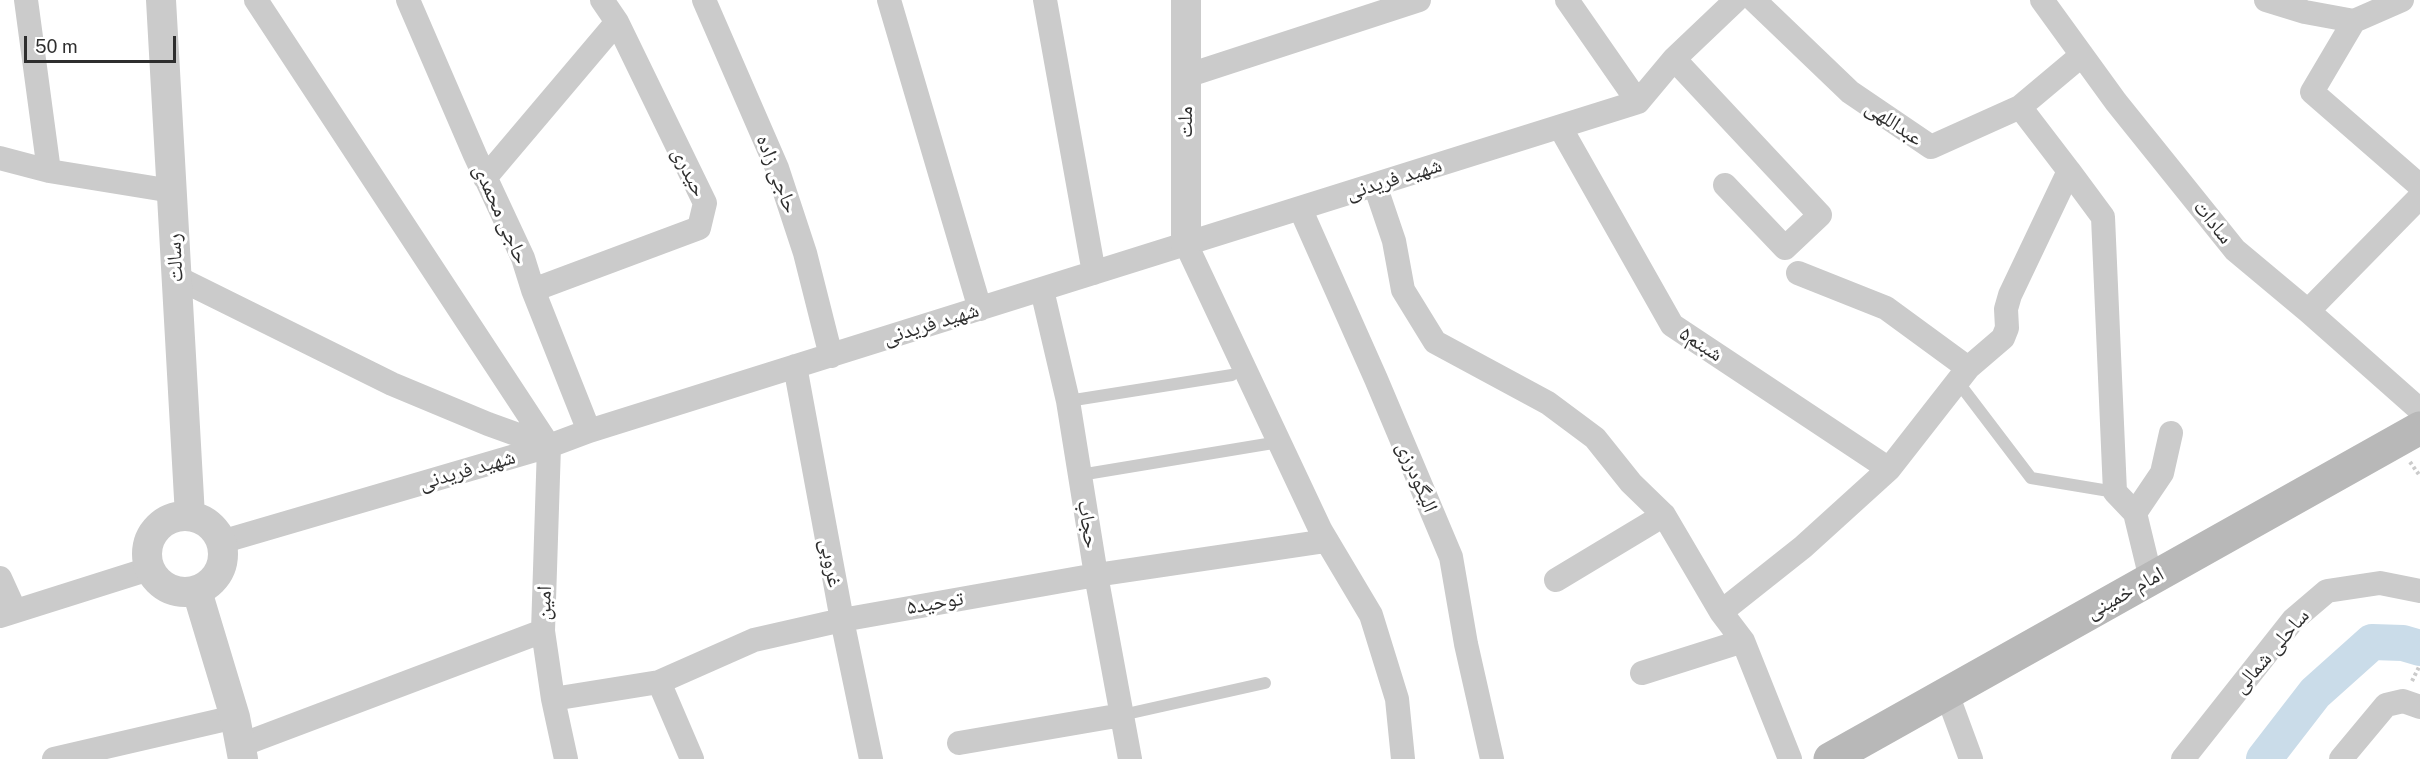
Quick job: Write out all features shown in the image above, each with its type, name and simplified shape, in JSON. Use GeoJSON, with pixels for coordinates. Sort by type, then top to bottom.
{"type":"FeatureCollection","features":[{"type":"Feature","properties":{"kind":"main road","name":"امام خمینی"},"geometry":{"type":"LineString","coordinates":[[1830,759],[2420,428]]}},
{"type":"Feature","properties":{"kind":"street"},"geometry":{"type":"LineString","coordinates":[[26,0],[49,171]]}},
{"type":"Feature","properties":{"kind":"street","name":"رسالت"},"geometry":{"type":"LineString","coordinates":[[161,0],[190,516]]}},
{"type":"Feature","properties":{"kind":"street"},"geometry":{"type":"LineString","coordinates":[[256,0],[549,446]]}},
{"type":"Feature","properties":{"kind":"street","name":"حاجی محمدی"},"geometry":{"type":"LineString","coordinates":[[408,0],[485,178],[523,258],[533,290],[589,431]]}},
{"type":"Feature","properties":{"kind":"street"},"geometry":{"type":"LineString","coordinates":[[485,178],[617,22],[602,0]]}},
{"type":"Feature","properties":{"kind":"street","name":"حاجی زاده"},"geometry":{"type":"LineString","coordinates":[[704,0],[777,168],[806,253],[831,356]]}},
{"type":"Feature","properties":{"kind":"street"},"geometry":{"type":"LineString","coordinates":[[889,0],[980,309]]}},
{"type":"Feature","properties":{"kind":"street"},"geometry":{"type":"LineString","coordinates":[[1045,0],[1094,273]]}},
{"type":"Feature","properties":{"kind":"street","name":"ملت"},"geometry":{"type":"LineString","coordinates":[[1186,0],[1186,244]]}},
{"type":"Feature","properties":{"kind":"street"},"geometry":{"type":"LineString","coordinates":[[1186,76],[1419,0]]}},
{"type":"Feature","properties":{"kind":"street"},"geometry":{"type":"LineString","coordinates":[[1567,0],[1638,102],[1674,58],[1736,0]]}},
{"type":"Feature","properties":{"kind":"street","name":"عبداللهی"},"geometry":{"type":"LineString","coordinates":[[1754,0],[1850,92],[1931,147],[2020,107],[2082,55]]}},
{"type":"Feature","properties":{"kind":"street","name":"سادات"},"geometry":{"type":"LineString","coordinates":[[2042,0],[2116,102],[2235,250],[2420,410]]}},
{"type":"Feature","properties":{"kind":"street"},"geometry":{"type":"LineString","coordinates":[[2266,0],[2304,6],[2354,21]]}},
{"type":"Feature","properties":{"kind":"street"},"geometry":{"type":"LineString","coordinates":[[2402,0],[2354,21],[2312,92],[2420,186]]}},
{"type":"Feature","properties":{"kind":"street","name":"حیدری"},"geometry":{"type":"LineString","coordinates":[[533,290],[699,228],[705,203],[617,22]]}},
{"type":"Feature","properties":{"kind":"street"},"geometry":{"type":"LineString","coordinates":[[1674,58],[1820,215],[1785,248],[1725,185]]}},
{"type":"Feature","properties":{"kind":"street","name":"شهید فریدنی"},"geometry":{"type":"LineString","coordinates":[[221,542],[549,446],[589,431],[1638,102]]}},
{"type":"Feature","properties":{"kind":"street"},"geometry":{"type":"LineString","coordinates":[[2020,107],[2103,217],[2115,492],[2135,513],[2151,579]]}},
{"type":"Feature","properties":{"kind":"street","name":"شبنم۵"},"geometry":{"type":"LineString","coordinates":[[1560,127],[1672,326],[1889,469]]}},
{"type":"Feature","properties":{"kind":"street"},"geometry":{"type":"LineString","coordinates":[[0,158],[49,171],[172,191]]}},
{"type":"Feature","properties":{"kind":"street"},"geometry":{"type":"LineString","coordinates":[[1721,612],[1803,547],[1889,469],[1963,375],[2003,338],[2007,328],[2006,309],[2010,295],[2069,171]]}},
{"type":"Feature","properties":{"kind":"street"},"geometry":{"type":"LineString","coordinates":[[1376,185],[1394,241],[1403,290],[1435,342],[1548,403],[1595,438],[1631,483],[1664,515],[1721,612],[1743,641],[1790,759]]}},
{"type":"Feature","properties":{"kind":"street"},"geometry":{"type":"LineString","coordinates":[[2308,311],[2420,198]]}},
{"type":"Feature","properties":{"kind":"street","name":"الیگودرزی"},"geometry":{"type":"LineString","coordinates":[[1300,208],[1376,379],[1451,557],[1466,644],[1492,759]]}},
{"type":"Feature","properties":{"kind":"street"},"geometry":{"type":"LineString","coordinates":[[1186,244],[1326,541],[1371,615],[1397,699],[1403,759]]}},
{"type":"Feature","properties":{"kind":"street"},"geometry":{"type":"LineString","coordinates":[[1798,273],[1886,309],[1963,375]]}},
{"type":"Feature","properties":{"kind":"street"},"geometry":{"type":"LineString","coordinates":[[176,277],[392,384],[488,424],[549,446]]}},
{"type":"Feature","properties":{"kind":"street","name":"حجاب"},"geometry":{"type":"LineString","coordinates":[[1041,290],[1068,401],[1096,575],[1130,759]]}},
{"type":"Feature","properties":{"kind":"street","name":"غروبی"},"geometry":{"type":"LineString","coordinates":[[795,366],[842,620],[871,759]]}},
{"type":"Feature","properties":{"kind":"street"},"geometry":{"type":"LineString","coordinates":[[2135,513],[2162,473],[2171,433]]}},
{"type":"Feature","properties":{"kind":"street","name":"امین"},"geometry":{"type":"LineString","coordinates":[[549,446],[543,631],[553,699],[566,759]]}},
{"type":"Feature","properties":{"kind":"street"},"geometry":{"type":"LineString","coordinates":[[1556,580],[1664,515]]}},
{"type":"Feature","properties":{"kind":"street"},"geometry":{"type":"LineString","coordinates":[[190,516],[209,524],[221,542],[223,554],[219,571],[208,585],[197,591],[174,592],[155,579],[149,569],[147,550],[154,531],[170,519],[190,516]]}},
{"type":"Feature","properties":{"kind":"street","name":"توحید۵"},"geometry":{"type":"LineString","coordinates":[[553,699],[659,682],[754,640],[842,620],[1096,575],[1326,541]]}},
{"type":"Feature","properties":{"kind":"street"},"geometry":{"type":"LineString","coordinates":[[0,579],[7,614],[149,569]]}},
{"type":"Feature","properties":{"kind":"street","name":"ساحلی شمالی"},"geometry":{"type":"LineString","coordinates":[[2183,759],[2293,620],[2327,591],[2380,584],[2420,591]]}},
{"type":"Feature","properties":{"kind":"street"},"geometry":{"type":"LineString","coordinates":[[197,591],[240,740]]}},
{"type":"Feature","properties":{"kind":"street"},"geometry":{"type":"LineString","coordinates":[[54,759],[240,740],[543,631]]}},
{"type":"Feature","properties":{"kind":"street"},"geometry":{"type":"LineString","coordinates":[[1642,673],[1743,641]]}},
{"type":"Feature","properties":{"kind":"street"},"geometry":{"type":"LineString","coordinates":[[659,682],[692,759]]}},
{"type":"Feature","properties":{"kind":"street"},"geometry":{"type":"LineString","coordinates":[[1947,694],[1971,759]]}},
{"type":"Feature","properties":{"kind":"street"},"geometry":{"type":"LineString","coordinates":[[2350,755],[2386,705],[2403,701],[2420,707]]}},
{"type":"Feature","properties":{"kind":"street"},"geometry":{"type":"LineString","coordinates":[[959,743],[1122,715]]}},
{"type":"Feature","properties":{"kind":"lane"},"geometry":{"type":"LineString","coordinates":[[1068,401],[1232,375]]}},
{"type":"Feature","properties":{"kind":"lane"},"geometry":{"type":"LineString","coordinates":[[1963,375],[2031,478],[2115,492]]}},
{"type":"Feature","properties":{"kind":"lane"},"geometry":{"type":"LineString","coordinates":[[1080,475],[1279,442]]}},
{"type":"Feature","properties":{"kind":"lane"},"geometry":{"type":"LineString","coordinates":[[1122,715],[1265,683]]}},
{"type":"Feature","properties":{"kind":"waterway"},"geometry":{"type":"LineString","coordinates":[[2264,759],[2315,693],[2372,642],[2403,643],[2420,648]]}}]}
